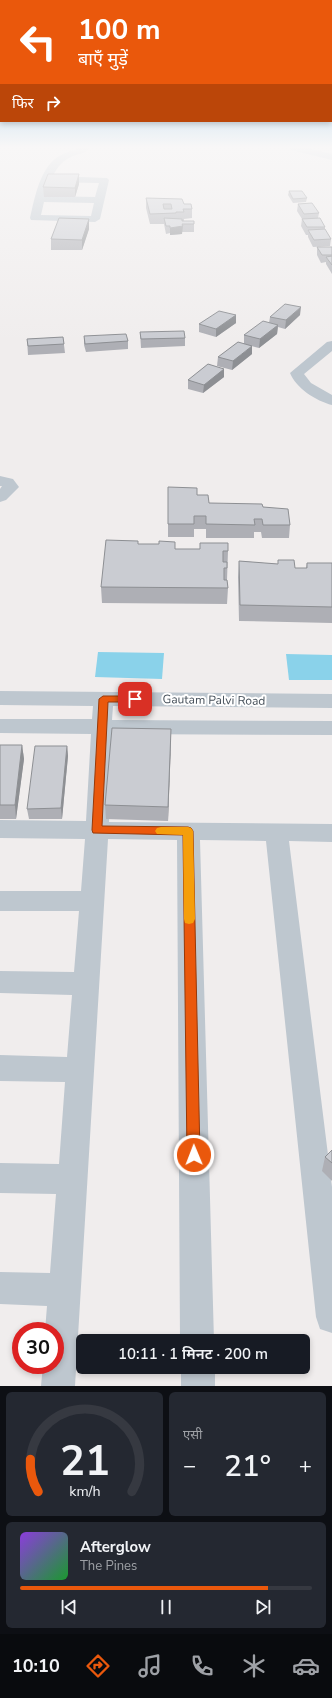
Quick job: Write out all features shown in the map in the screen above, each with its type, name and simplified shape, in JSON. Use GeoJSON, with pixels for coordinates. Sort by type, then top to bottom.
{"type":"FeatureCollection","features":[{"type":"Feature","properties":{"kind":"street"},"geometry":{"type":"LineString","coordinates":[[36,213],[35,218],[95,219],[96,213]]}},
{"type":"Feature","properties":{"kind":"street"},"geometry":{"type":"LineString","coordinates":[[332,345],[297,373],[300,380],[332,401]]}},
{"type":"Feature","properties":{"kind":"street"},"geometry":{"type":"LineString","coordinates":[[0,481],[7,482],[10,487],[0,497]]}},
{"type":"Feature","properties":{"kind":"street","name":"Gautam Palvi Road"},"geometry":{"type":"LineString","coordinates":[[0,698],[332,702]]}},
{"type":"Feature","properties":{"kind":"street"},"geometry":{"type":"LineString","coordinates":[[58,1386],[97,830],[103,699]]}},
{"type":"Feature","properties":{"kind":"street"},"geometry":{"type":"LineString","coordinates":[[0,726],[332,728]]}},
{"type":"Feature","properties":{"kind":"street"},"geometry":{"type":"LineString","coordinates":[[0,829],[332,832]]}},
{"type":"Feature","properties":{"kind":"street"},"geometry":{"type":"LineString","coordinates":[[188,831],[197,1334]]}},
{"type":"Feature","properties":{"kind":"street"},"geometry":{"type":"LineString","coordinates":[[276,832],[332,1317]]}},
{"type":"Feature","properties":{"kind":"street"},"geometry":{"type":"LineString","coordinates":[[0,901],[92,902]]}},
{"type":"Feature","properties":{"kind":"street"},"geometry":{"type":"LineString","coordinates":[[0,982],[86,984]]}},
{"type":"Feature","properties":{"kind":"street"},"geometry":{"type":"LineString","coordinates":[[0,1068],[80,1070]]}},
{"type":"Feature","properties":{"kind":"street"},"geometry":{"type":"LineString","coordinates":[[0,1178],[56,1179],[72,1181]]}},
{"type":"Feature","properties":{"kind":"street"},"geometry":{"type":"LineString","coordinates":[[0,1288],[65,1290]]}},
{"type":"Feature","properties":{"kind":"street"},"geometry":{"type":"LineString","coordinates":[[198,1374],[198,1386]]}},
{"type":"Feature","properties":{"kind":"water"},"geometry":{"type":"Polygon","coordinates":[[[98,652],[164,653],[162,679],[95,677],[98,652]]]}},
{"type":"Feature","properties":{"kind":"water"},"geometry":{"type":"Polygon","coordinates":[[[286,654],[332,655],[332,680],[289,680],[286,654]]]}},
{"type":"Feature","properties":{"kind":"building"},"geometry":{"type":"Polygon","coordinates":[[[150,213],[176,213],[150,214],[150,213]]]}},
{"type":"Feature","properties":{"kind":"building"},"geometry":{"type":"Polygon","coordinates":[[[303,213],[319,213],[304,214],[303,213]]]}},
{"type":"Feature","properties":{"kind":"building"},"geometry":{"type":"Polygon","coordinates":[[[59,218],[89,219],[82,240],[51,239],[59,218]]]}},
{"type":"Feature","properties":{"kind":"building"},"geometry":{"type":"Polygon","coordinates":[[[164,218],[194,221],[194,224],[182,224],[183,226],[170,228],[170,226],[166,226],[164,218]]]}},
{"type":"Feature","properties":{"kind":"building"},"geometry":{"type":"Polygon","coordinates":[[[320,218],[325,227],[307,227],[302,219],[320,218]]]}},
{"type":"Feature","properties":{"kind":"building"},"geometry":{"type":"Polygon","coordinates":[[[325,229],[331,239],[314,240],[308,230],[325,229]]]}},
{"type":"Feature","properties":{"kind":"building"},"geometry":{"type":"Polygon","coordinates":[[[317,247],[332,247],[332,255],[322,255],[317,247]]]}},
{"type":"Feature","properties":{"kind":"building"},"geometry":{"type":"Polygon","coordinates":[[[332,256],[332,265],[326,257],[332,256]]]}},
{"type":"Feature","properties":{"kind":"building"},"geometry":{"type":"Polygon","coordinates":[[[285,304],[301,307],[286,320],[270,317],[285,304]]]}},
{"type":"Feature","properties":{"kind":"building"},"geometry":{"type":"Polygon","coordinates":[[[219,311],[236,315],[216,329],[199,324],[219,311]]]}},
{"type":"Feature","properties":{"kind":"building"},"geometry":{"type":"Polygon","coordinates":[[[263,321],[278,325],[260,339],[244,335],[263,321]]]}},
{"type":"Feature","properties":{"kind":"building"},"geometry":{"type":"Polygon","coordinates":[[[184,331],[185,338],[141,339],[140,332],[184,331]]]}},
{"type":"Feature","properties":{"kind":"building"},"geometry":{"type":"Polygon","coordinates":[[[126,334],[128,341],[85,344],[84,336],[126,334]]]}},
{"type":"Feature","properties":{"kind":"building"},"geometry":{"type":"Polygon","coordinates":[[[63,337],[64,344],[28,346],[27,339],[63,337]]]}},
{"type":"Feature","properties":{"kind":"building"},"geometry":{"type":"Polygon","coordinates":[[[238,342],[252,346],[233,361],[218,357],[238,342]]]}},
{"type":"Feature","properties":{"kind":"building"},"geometry":{"type":"Polygon","coordinates":[[[208,364],[224,369],[204,385],[188,380],[208,364]]]}},
{"type":"Feature","properties":{"kind":"building"},"geometry":{"type":"Polygon","coordinates":[[[168,487],[197,488],[197,495],[208,495],[209,503],[262,504],[263,507],[288,509],[290,525],[263,525],[262,519],[254,519],[255,525],[206,524],[206,516],[194,516],[194,524],[168,524],[168,487]]]}},
{"type":"Feature","properties":{"kind":"building"},"geometry":{"type":"Polygon","coordinates":[[[106,540],[138,541],[138,544],[159,544],[159,541],[175,542],[175,549],[200,549],[200,543],[228,543],[228,551],[223,551],[223,562],[227,562],[227,568],[224,568],[224,580],[227,580],[228,588],[101,587],[106,540]]]}},
{"type":"Feature","properties":{"kind":"building"},"geometry":{"type":"Polygon","coordinates":[[[278,560],[294,560],[295,568],[307,568],[307,563],[332,563],[332,607],[240,605],[239,561],[278,564],[278,560]]]}},
{"type":"Feature","properties":{"kind":"building"},"geometry":{"type":"Polygon","coordinates":[[[112,728],[171,729],[168,807],[105,805],[112,728]]]}},
{"type":"Feature","properties":{"kind":"building"},"geometry":{"type":"Polygon","coordinates":[[[0,745],[22,745],[15,805],[0,805],[0,745]]]}},
{"type":"Feature","properties":{"kind":"building"},"geometry":{"type":"Polygon","coordinates":[[[35,746],[67,746],[61,808],[27,809],[35,746]]]}},
{"type":"Feature","properties":{"kind":"building"},"geometry":{"type":"Polygon","coordinates":[[[332,1150],[332,1163],[325,1157],[332,1150]]]}},
{"type":"Feature","properties":{"kind":"slow traffic"},"geometry":{"type":"LineString","coordinates":[[161,831],[188,831],[189,919]]}},
{"type":"Feature","properties":{"kind":"route"},"geometry":{"type":"LineString","coordinates":[[135,699],[103,699],[97,830],[188,831],[194,1155]]}}]}
